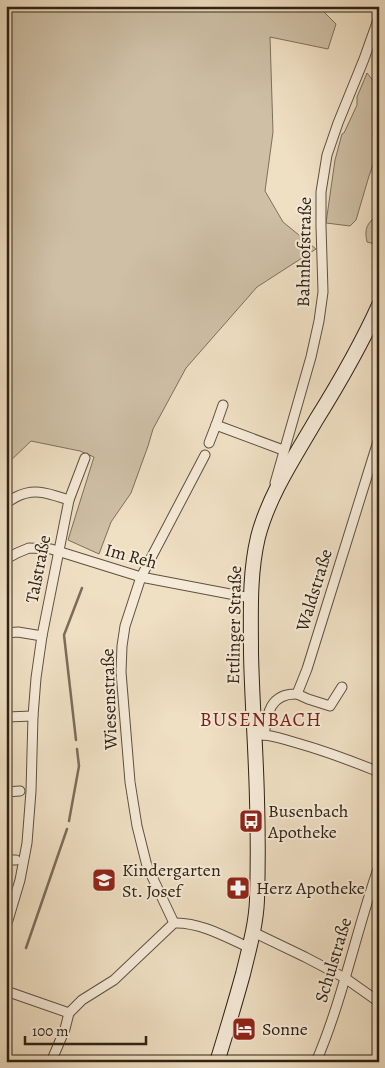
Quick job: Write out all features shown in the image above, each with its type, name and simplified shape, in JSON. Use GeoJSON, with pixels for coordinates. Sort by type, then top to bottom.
{"type":"FeatureCollection","features":[{"type":"Feature","properties":{"kind":"main road","name":"Ettlinger Straße"},"geometry":{"type":"LineString","coordinates":[[217,1062],[250,948],[257,902],[259,735],[252,700],[251,598],[253,567],[258,539],[265,514],[275,492],[340,382],[379,305]]}},
{"type":"Feature","properties":{"kind":"street","name":"Bahnhofstraße"},"geometry":{"type":"LineString","coordinates":[[275,492],[275,482],[311,357],[323,292],[321,192],[327,155],[379,17]]}},
{"type":"Feature","properties":{"kind":"street"},"geometry":{"type":"LineString","coordinates":[[209,442],[224,405]]}},
{"type":"Feature","properties":{"kind":"street"},"geometry":{"type":"LineString","coordinates":[[216,424],[284,450]]}},
{"type":"Feature","properties":{"kind":"street","name":"Waldstraße"},"geometry":{"type":"LineString","coordinates":[[296,694],[306,669],[379,438]]}},
{"type":"Feature","properties":{"kind":"street","name":"Wiesenstraße"},"geometry":{"type":"LineString","coordinates":[[174,923],[147,866],[137,826],[130,782],[121,672],[122,646],[125,626],[140,577],[204,455]]}},
{"type":"Feature","properties":{"kind":"street","name":"Talstraße"},"geometry":{"type":"LineString","coordinates":[[6,927],[20,880],[27,843],[31,791],[33,716],[42,636],[69,500],[85,458]]}},
{"type":"Feature","properties":{"kind":"street"},"geometry":{"type":"LineString","coordinates":[[6,504],[20,495],[40,491],[69,500]]}},
{"type":"Feature","properties":{"kind":"street","name":"Im Reh"},"geometry":{"type":"LineString","coordinates":[[6,559],[28,548],[43,548],[140,577],[251,598]]}},
{"type":"Feature","properties":{"kind":"street"},"geometry":{"type":"LineString","coordinates":[[6,633],[18,632],[42,636]]}},
{"type":"Feature","properties":{"kind":"street"},"geometry":{"type":"LineString","coordinates":[[342,687],[330,706],[296,694],[288,693],[281,696],[269,710],[259,735],[276,737],[325,751],[379,772]]}},
{"type":"Feature","properties":{"kind":"street"},"geometry":{"type":"LineString","coordinates":[[6,717],[33,716]]}},
{"type":"Feature","properties":{"kind":"street"},"geometry":{"type":"LineString","coordinates":[[6,792],[20,791]]}},
{"type":"Feature","properties":{"kind":"street","name":"Schulstraße"},"geometry":{"type":"LineString","coordinates":[[316,1062],[345,978],[379,866]]}},
{"type":"Feature","properties":{"kind":"street"},"geometry":{"type":"LineString","coordinates":[[51,1062],[68,1013],[82,1000],[114,980],[174,923],[194,924],[250,948]]}},
{"type":"Feature","properties":{"kind":"street"},"geometry":{"type":"LineString","coordinates":[[253,932],[345,978],[379,1002]]}},
{"type":"Feature","properties":{"kind":"street"},"geometry":{"type":"LineString","coordinates":[[6,991],[68,1013]]}},
{"type":"Feature","properties":{"kind":"shaded area"},"geometry":{"type":"Polygon","coordinates":[[[6,6],[318,6],[336,24],[328,49],[270,37],[273,132],[265,191],[283,222],[316,249],[257,287],[186,368],[153,429],[131,493],[111,522],[99,554],[68,540],[94,457],[80,451],[31,441],[6,465],[6,6]]]}},
{"type":"Feature","properties":{"kind":"shaded area"},"geometry":{"type":"Polygon","coordinates":[[[367,73],[379,88],[379,119],[373,132],[374,145],[379,148],[356,220],[350,226],[326,223],[335,160],[342,134],[357,105],[357,97],[367,73]]]}},
{"type":"Feature","properties":{"kind":"shaded area"},"geometry":{"type":"Polygon","coordinates":[[[377,215],[379,215],[379,240],[375,244],[367,242],[366,230],[377,215]]]}},
{"type":"Feature","properties":{"kind":"waterway"},"geometry":{"type":"LineString","coordinates":[[76,740],[64,635],[82,588]]}},
{"type":"Feature","properties":{"kind":"waterway"},"geometry":{"type":"LineString","coordinates":[[69,821],[79,766],[77,749]]}},
{"type":"Feature","properties":{"kind":"waterway"},"geometry":{"type":"LineString","coordinates":[[26,948],[67,829]]}},
{"type":"Feature","properties":{"kind":"place","name":"Busenbach Apotheke"},"geometry":{"type":"Point","coordinates":[251,821]}},
{"type":"Feature","properties":{"kind":"place","name":"Kindergarten St. Josef"},"geometry":{"type":"Point","coordinates":[104,880]}},
{"type":"Feature","properties":{"kind":"place","name":"Herz Apotheke"},"geometry":{"type":"Point","coordinates":[238,888]}},
{"type":"Feature","properties":{"kind":"place","name":"Sonne"},"geometry":{"type":"Point","coordinates":[244,1029]}},
{"type":"Feature","properties":{"kind":"district","name":"BUSENBACH"},"geometry":{"type":"Point","coordinates":[261,719]}}]}
